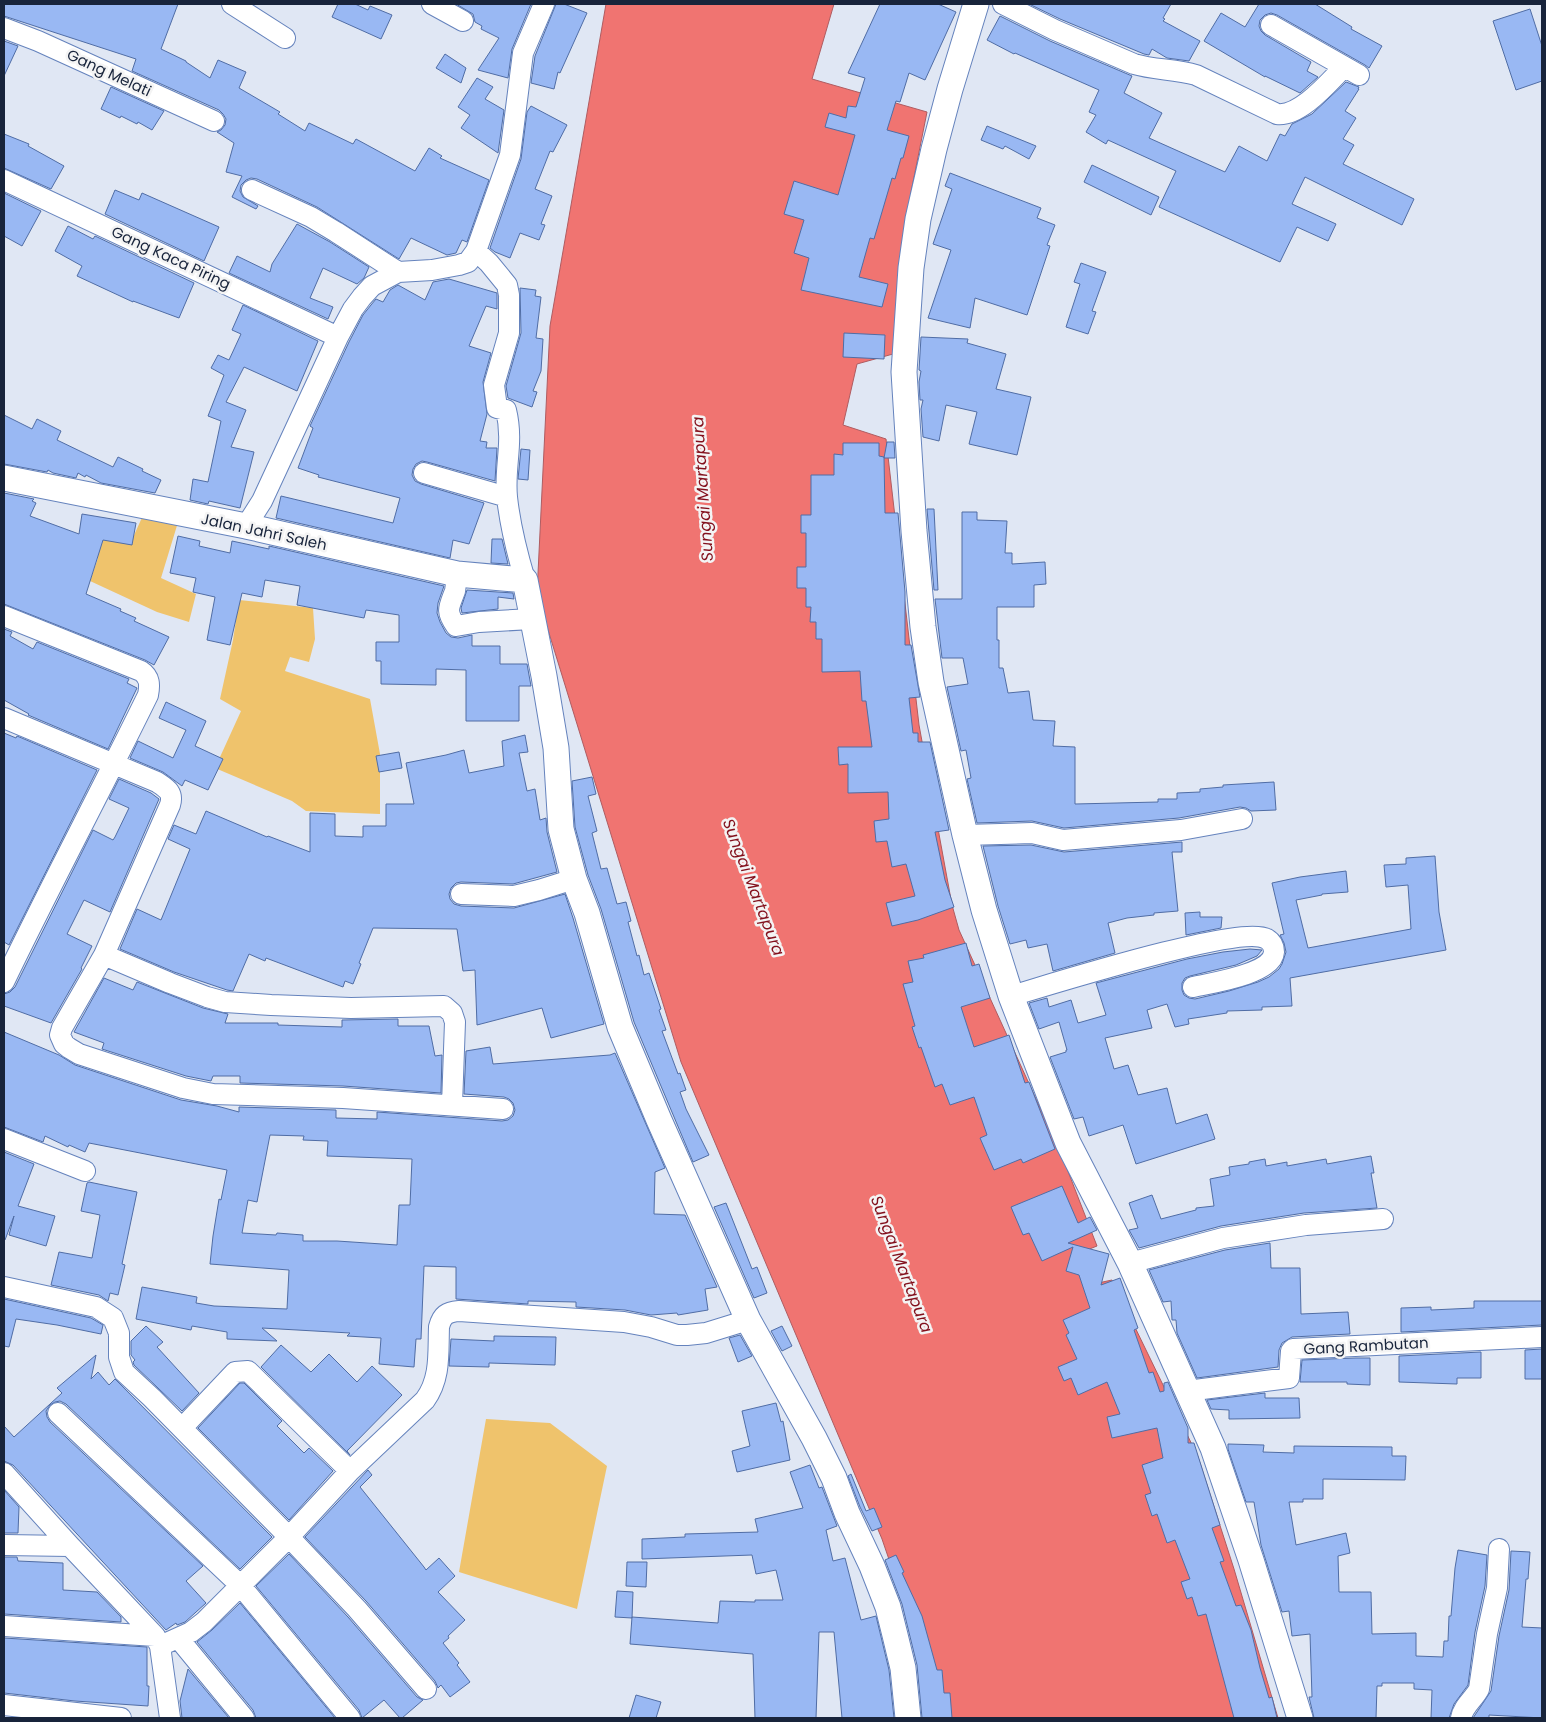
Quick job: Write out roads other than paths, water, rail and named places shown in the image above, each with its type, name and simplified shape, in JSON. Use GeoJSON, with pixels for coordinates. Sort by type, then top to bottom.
{"type":"FeatureCollection","features":[{"type":"Feature","properties":{"kind":"street"},"geometry":{"type":"LineString","coordinates":[[232,4],[285,38]]}},
{"type":"Feature","properties":{"kind":"street"},"geometry":{"type":"LineString","coordinates":[[432,4],[463,20]]}},
{"type":"Feature","properties":{"kind":"street"},"geometry":{"type":"LineString","coordinates":[[246,526],[266,493],[338,337],[353,309],[367,292],[378,283],[398,272],[432,270],[459,265],[468,262],[476,251],[510,155],[523,53],[544,4]]}},
{"type":"Feature","properties":{"kind":"street"},"geometry":{"type":"LineString","coordinates":[[976,4],[950,89],[918,219],[911,268],[904,372],[922,627],[931,682],[965,835],[984,910],[1011,996],[1068,1143],[1130,1263],[1213,1448],[1300,1718]]}},
{"type":"Feature","properties":{"kind":"street"},"geometry":{"type":"LineString","coordinates":[[1003,4],[1055,30],[1134,64],[1146,68],[1196,75],[1280,114],[1287,114],[1301,107],[1322,89],[1351,71],[1271,24]]}},
{"type":"Feature","properties":{"kind":"street","name":"Gang Melati"},"geometry":{"type":"LineString","coordinates":[[4,28],[38,41],[214,121]]}},
{"type":"Feature","properties":{"kind":"street","name":"Gang Kaca Piring"},"geometry":{"type":"LineString","coordinates":[[4,180],[338,337]]}},
{"type":"Feature","properties":{"kind":"street"},"geometry":{"type":"LineString","coordinates":[[252,190],[311,217],[398,272]]}},
{"type":"Feature","properties":{"kind":"street"},"geometry":{"type":"LineString","coordinates":[[476,251],[489,263],[507,285],[509,295],[508,333],[494,385],[497,408],[506,410],[509,424],[507,496],[544,676],[556,748],[561,829],[574,879],[587,913],[620,1027],[659,1120],[748,1320],[814,1438],[834,1478],[847,1514],[881,1589],[888,1607],[903,1668],[908,1718]]}},
{"type":"Feature","properties":{"kind":"street"},"geometry":{"type":"LineString","coordinates":[[424,473],[507,496]]}},
{"type":"Feature","properties":{"kind":"street","name":"Jalan Jahri Saleh"},"geometry":{"type":"LineString","coordinates":[[4,478],[246,526],[457,574],[525,580]]}},
{"type":"Feature","properties":{"kind":"street"},"geometry":{"type":"LineString","coordinates":[[457,574],[455,590],[449,602],[449,616],[456,626],[479,622],[532,618]]}},
{"type":"Feature","properties":{"kind":"street"},"geometry":{"type":"LineString","coordinates":[[4,616],[141,671],[146,675],[149,682],[148,695],[114,764],[10,952],[4,982]]}},
{"type":"Feature","properties":{"kind":"street"},"geometry":{"type":"LineString","coordinates":[[4,718],[166,787],[171,800],[104,955],[61,1032],[61,1039],[66,1046],[79,1054],[183,1088],[213,1094],[343,1098],[503,1108]]}},
{"type":"Feature","properties":{"kind":"street"},"geometry":{"type":"LineString","coordinates":[[965,835],[1032,833],[1063,840],[1166,831],[1242,819]]}},
{"type":"Feature","properties":{"kind":"street"},"geometry":{"type":"LineString","coordinates":[[461,894],[514,896],[574,879]]}},
{"type":"Feature","properties":{"kind":"street"},"geometry":{"type":"LineString","coordinates":[[1011,996],[1197,944],[1254,937],[1268,939],[1271,943],[1274,950],[1273,957],[1263,967],[1251,973],[1193,987]]}},
{"type":"Feature","properties":{"kind":"street"},"geometry":{"type":"LineString","coordinates":[[104,955],[170,983],[225,1002],[271,1006],[351,1008],[444,1006],[452,1013],[455,1022],[452,1106]]}},
{"type":"Feature","properties":{"kind":"street"},"geometry":{"type":"LineString","coordinates":[[4,1139],[85,1171]]}},
{"type":"Feature","properties":{"kind":"street"},"geometry":{"type":"LineString","coordinates":[[1130,1263],[1223,1238],[1306,1225],[1383,1219]]}},
{"type":"Feature","properties":{"kind":"street"},"geometry":{"type":"LineString","coordinates":[[4,1287],[86,1304],[109,1314],[116,1324],[119,1339],[119,1357],[124,1372],[289,1537],[357,1609],[426,1689]]}},
{"type":"Feature","properties":{"kind":"street"},"geometry":{"type":"LineString","coordinates":[[4,1626],[158,1641],[179,1639],[191,1632],[204,1622],[289,1537],[350,1471],[426,1400],[436,1378],[439,1326],[441,1319],[447,1313],[459,1311],[624,1322],[651,1326],[677,1335],[706,1333],[748,1320]]}},
{"type":"Feature","properties":{"kind":"street","name":"Gang Rambutan"},"geometry":{"type":"LineString","coordinates":[[1187,1391],[1289,1378],[1291,1351],[1293,1349],[1542,1337]]}},
{"type":"Feature","properties":{"kind":"street"},"geometry":{"type":"LineString","coordinates":[[182,1428],[235,1372],[248,1371],[350,1471]]}},
{"type":"Feature","properties":{"kind":"street"},"geometry":{"type":"LineString","coordinates":[[58,1412],[240,1585],[350,1718]]}},
{"type":"Feature","properties":{"kind":"street"},"geometry":{"type":"LineString","coordinates":[[4,1473],[158,1641],[170,1718]]}},
{"type":"Feature","properties":{"kind":"street"},"geometry":{"type":"LineString","coordinates":[[4,1545],[70,1546]]}},
{"type":"Feature","properties":{"kind":"street"},"geometry":{"type":"LineString","coordinates":[[1461,1718],[1479,1689],[1496,1588],[1499,1549]]}},
{"type":"Feature","properties":{"kind":"street"},"geometry":{"type":"LineString","coordinates":[[179,1639],[244,1718]]}},
{"type":"Feature","properties":{"kind":"street"},"geometry":{"type":"LineString","coordinates":[[4,1705],[121,1718]]}},
{"type":"Feature","properties":{"kind":"water","name":"Sungai Martapura"},"geometry":{"type":"Polygon","coordinates":[[[606,4],[834,4],[812,79],[927,112],[911,192],[893,354],[857,364],[843,425],[886,439],[919,725],[952,905],[959,930],[1062,1156],[1097,1246],[1072,1256],[1084,1286],[1112,1280],[1198,1457],[1234,1569],[1278,1718],[936,1718],[931,1682],[882,1539],[681,1062],[537,594],[550,326],[606,4]]]}}]}
